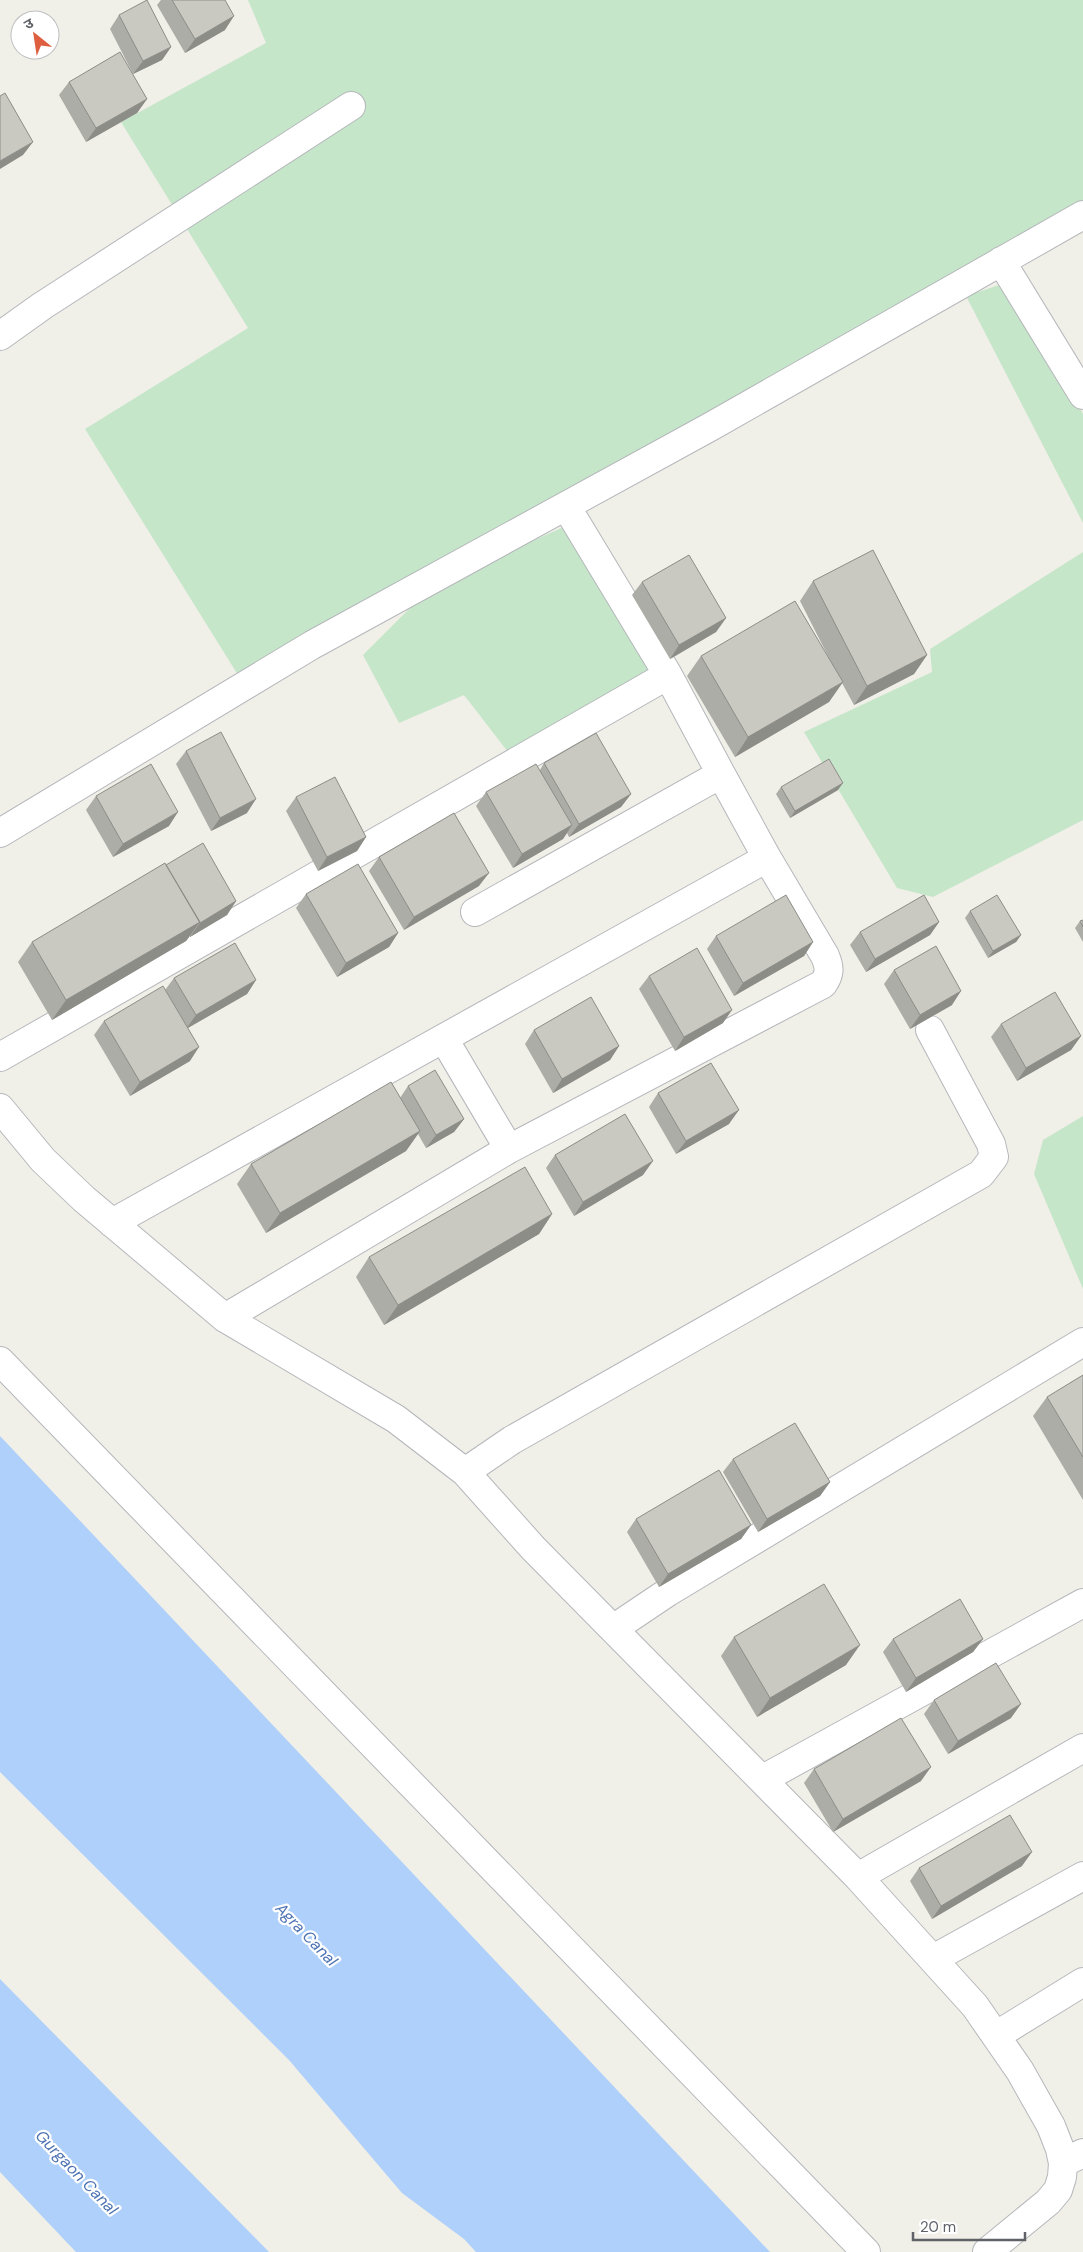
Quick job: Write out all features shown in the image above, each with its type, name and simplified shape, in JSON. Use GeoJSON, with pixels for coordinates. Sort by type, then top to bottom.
{"type":"FeatureCollection","features":[{"type":"Feature","properties":{"kind":"street"},"geometry":{"type":"LineString","coordinates":[[0,336],[42,306],[350,106]]}},
{"type":"Feature","properties":{"kind":"street"},"geometry":{"type":"LineString","coordinates":[[0,833],[312,645],[566,506],[1083,215]]}},
{"type":"Feature","properties":{"kind":"street"},"geometry":{"type":"LineString","coordinates":[[1001,261],[1083,395]]}},
{"type":"Feature","properties":{"kind":"street"},"geometry":{"type":"LineString","coordinates":[[225,1318],[509,1149],[823,984],[829,975],[826,956],[767,858],[668,675],[566,506]]}},
{"type":"Feature","properties":{"kind":"street"},"geometry":{"type":"LineString","coordinates":[[0,1058],[668,675]]}},
{"type":"Feature","properties":{"kind":"street"},"geometry":{"type":"LineString","coordinates":[[476,912],[721,774]]}},
{"type":"Feature","properties":{"kind":"street"},"geometry":{"type":"LineString","coordinates":[[112,1223],[767,858]]}},
{"type":"Feature","properties":{"kind":"street"},"geometry":{"type":"LineString","coordinates":[[466,1472],[512,1440],[981,1174],[994,1157],[990,1144],[930,1030]]}},
{"type":"Feature","properties":{"kind":"street"},"geometry":{"type":"LineString","coordinates":[[444,1039],[509,1149]]}},
{"type":"Feature","properties":{"kind":"street"},"geometry":{"type":"LineString","coordinates":[[0,1108],[43,1160],[112,1223],[225,1318],[396,1419],[466,1472],[533,1548],[858,1877],[975,2006],[997,2035],[1020,2071],[1051,2126],[1060,2149],[1073,2158],[1062,2177],[1058,2190],[1048,2202],[987,2252]]}},
{"type":"Feature","properties":{"kind":"street"},"geometry":{"type":"LineString","coordinates":[[613,1628],[668,1592],[1083,1342]]}},
{"type":"Feature","properties":{"kind":"street"},"geometry":{"type":"LineString","coordinates":[[0,1361],[866,2252]]}},
{"type":"Feature","properties":{"kind":"street"},"geometry":{"type":"LineString","coordinates":[[763,1780],[1083,1603]]}},
{"type":"Feature","properties":{"kind":"street"},"geometry":{"type":"LineString","coordinates":[[858,1877],[1083,1748]]}},
{"type":"Feature","properties":{"kind":"street"},"geometry":{"type":"LineString","coordinates":[[933,1959],[1083,1876]]}},
{"type":"Feature","properties":{"kind":"street"},"geometry":{"type":"LineString","coordinates":[[997,2035],[1083,1982]]}},
{"type":"Feature","properties":{"kind":"green space"},"geometry":{"type":"Polygon","coordinates":[[[248,0],[1083,0],[1083,203],[238,675],[85,429],[248,328],[121,122],[266,43],[248,0]]]}},
{"type":"Feature","properties":{"kind":"green space"},"geometry":{"type":"Polygon","coordinates":[[[1011,281],[1083,414],[1083,523],[966,296],[1011,281]]]}},
{"type":"Feature","properties":{"kind":"green space"},"geometry":{"type":"Polygon","coordinates":[[[570,524],[662,679],[508,752],[464,695],[399,723],[363,655],[431,587],[570,524]]]}},
{"type":"Feature","properties":{"kind":"green space"},"geometry":{"type":"Polygon","coordinates":[[[1083,552],[1083,820],[933,897],[897,888],[804,732],[932,672],[930,649],[1083,552]]]}},
{"type":"Feature","properties":{"kind":"green space"},"geometry":{"type":"Polygon","coordinates":[[[1083,1116],[1083,1289],[1034,1174],[1043,1140],[1083,1116]]]}},
{"type":"Feature","properties":{"kind":"water","name":"Agra Canal"},"geometry":{"type":"Polygon","coordinates":[[[0,1436],[770,2252],[476,2252],[464,2239],[402,2193],[289,2060],[0,1772],[0,1436]]]}},
{"type":"Feature","properties":{"kind":"water","name":"Gurgaon Canal"},"geometry":{"type":"Polygon","coordinates":[[[0,1979],[269,2252],[76,2252],[0,2172],[0,1979]]]}},
{"type":"Feature","properties":{"kind":"building"},"geometry":{"type":"Polygon","coordinates":[[[147,0],[171,47],[143,61],[119,15],[147,0]]]}},
{"type":"Feature","properties":{"kind":"building"},"geometry":{"type":"Polygon","coordinates":[[[172,0],[225,0],[234,16],[195,39],[172,0]]]}},
{"type":"Feature","properties":{"kind":"building"},"geometry":{"type":"Polygon","coordinates":[[[120,52],[147,99],[96,128],[69,82],[120,52]]]}},
{"type":"Feature","properties":{"kind":"building"},"geometry":{"type":"Polygon","coordinates":[[[5,93],[33,142],[0,161],[0,96],[5,93]]]}},
{"type":"Feature","properties":{"kind":"building"},"geometry":{"type":"Polygon","coordinates":[[[873,550],[927,655],[867,686],[813,581],[873,550]]]}},
{"type":"Feature","properties":{"kind":"building"},"geometry":{"type":"Polygon","coordinates":[[[689,555],[726,618],[679,645],[642,582],[689,555]]]}},
{"type":"Feature","properties":{"kind":"building"},"geometry":{"type":"Polygon","coordinates":[[[795,601],[843,682],[748,737],[701,656],[795,601]]]}},
{"type":"Feature","properties":{"kind":"building"},"geometry":{"type":"Polygon","coordinates":[[[221,732],[256,799],[220,818],[186,751],[221,732]]]}},
{"type":"Feature","properties":{"kind":"building"},"geometry":{"type":"Polygon","coordinates":[[[596,733],[631,794],[579,824],[544,763],[596,733]]]}},
{"type":"Feature","properties":{"kind":"building"},"geometry":{"type":"Polygon","coordinates":[[[829,759],[843,783],[795,811],[781,787],[829,759]]]}},
{"type":"Feature","properties":{"kind":"building"},"geometry":{"type":"Polygon","coordinates":[[[151,764],[178,812],[123,844],[96,796],[151,764]]]}},
{"type":"Feature","properties":{"kind":"building"},"geometry":{"type":"Polygon","coordinates":[[[536,764],[572,825],[522,854],[486,792],[536,764]]]}},
{"type":"Feature","properties":{"kind":"building"},"geometry":{"type":"Polygon","coordinates":[[[335,777],[366,837],[327,857],[296,797],[335,777]]]}},
{"type":"Feature","properties":{"kind":"building"},"geometry":{"type":"Polygon","coordinates":[[[454,813],[489,873],[414,917],[379,857],[454,813]]]}},
{"type":"Feature","properties":{"kind":"building"},"geometry":{"type":"Polygon","coordinates":[[[203,843],[236,901],[200,923],[166,865],[203,843]]]}},
{"type":"Feature","properties":{"kind":"building"},"geometry":{"type":"Polygon","coordinates":[[[165,863],[200,922],[66,1000],[32,942],[165,863]]]}},
{"type":"Feature","properties":{"kind":"building"},"geometry":{"type":"Polygon","coordinates":[[[358,864],[398,933],[346,963],[306,894],[358,864]]]}},
{"type":"Feature","properties":{"kind":"building"},"geometry":{"type":"Polygon","coordinates":[[[786,895],[813,942],[743,983],[716,936],[786,895]]]}},
{"type":"Feature","properties":{"kind":"building"},"geometry":{"type":"Polygon","coordinates":[[[924,895],[939,922],[875,959],[860,932],[924,895]]]}},
{"type":"Feature","properties":{"kind":"building"},"geometry":{"type":"Polygon","coordinates":[[[997,895],[1021,935],[993,951],[970,911],[997,895]]]}},
{"type":"Feature","properties":{"kind":"building"},"geometry":{"type":"Polygon","coordinates":[[[235,943],[256,980],[196,1015],[174,978],[235,943]]]}},
{"type":"Feature","properties":{"kind":"building"},"geometry":{"type":"Polygon","coordinates":[[[936,946],[961,991],[920,1015],[894,970],[936,946]]]}},
{"type":"Feature","properties":{"kind":"building"},"geometry":{"type":"Polygon","coordinates":[[[697,948],[732,1010],[684,1037],[649,976],[697,948]]]}},
{"type":"Feature","properties":{"kind":"building"},"geometry":{"type":"Polygon","coordinates":[[[163,986],[199,1047],[140,1082],[104,1021],[163,986]]]}},
{"type":"Feature","properties":{"kind":"building"},"geometry":{"type":"Polygon","coordinates":[[[1055,992],[1081,1036],[1026,1068],[1001,1024],[1055,992]]]}},
{"type":"Feature","properties":{"kind":"building"},"geometry":{"type":"Polygon","coordinates":[[[591,997],[619,1046],[562,1079],[534,1030],[591,997]]]}},
{"type":"Feature","properties":{"kind":"building"},"geometry":{"type":"Polygon","coordinates":[[[711,1063],[739,1110],[686,1141],[658,1093],[711,1063]]]}},
{"type":"Feature","properties":{"kind":"building"},"geometry":{"type":"Polygon","coordinates":[[[435,1070],[464,1119],[436,1135],[408,1086],[435,1070]]]}},
{"type":"Feature","properties":{"kind":"building"},"geometry":{"type":"Polygon","coordinates":[[[391,1082],[420,1131],[280,1213],[251,1164],[391,1082]]]}},
{"type":"Feature","properties":{"kind":"building"},"geometry":{"type":"Polygon","coordinates":[[[625,1114],[653,1161],[583,1202],[555,1155],[625,1114]]]}},
{"type":"Feature","properties":{"kind":"building"},"geometry":{"type":"Polygon","coordinates":[[[525,1167],[552,1214],[398,1305],[369,1257],[525,1167]]]}},
{"type":"Feature","properties":{"kind":"building"},"geometry":{"type":"Polygon","coordinates":[[[1083,1375],[1083,1457],[1047,1397],[1083,1375]]]}},
{"type":"Feature","properties":{"kind":"building"},"geometry":{"type":"Polygon","coordinates":[[[795,1423],[830,1482],[767,1519],[733,1459],[795,1423]]]}},
{"type":"Feature","properties":{"kind":"building"},"geometry":{"type":"Polygon","coordinates":[[[719,1470],[751,1525],[668,1574],[636,1519],[719,1470]]]}},
{"type":"Feature","properties":{"kind":"building"},"geometry":{"type":"Polygon","coordinates":[[[824,1584],[860,1645],[770,1698],[734,1637],[824,1584]]]}},
{"type":"Feature","properties":{"kind":"building"},"geometry":{"type":"Polygon","coordinates":[[[960,1599],[983,1639],[916,1678],[893,1639],[960,1599]]]}},
{"type":"Feature","properties":{"kind":"building"},"geometry":{"type":"Polygon","coordinates":[[[996,1663],[1021,1704],[958,1741],[934,1700],[996,1663]]]}},
{"type":"Feature","properties":{"kind":"building"},"geometry":{"type":"Polygon","coordinates":[[[901,1718],[931,1767],[843,1819],[814,1769],[901,1718]]]}},
{"type":"Feature","properties":{"kind":"building"},"geometry":{"type":"Polygon","coordinates":[[[1010,1815],[1032,1852],[941,1906],[919,1868],[1010,1815]]]}}]}
